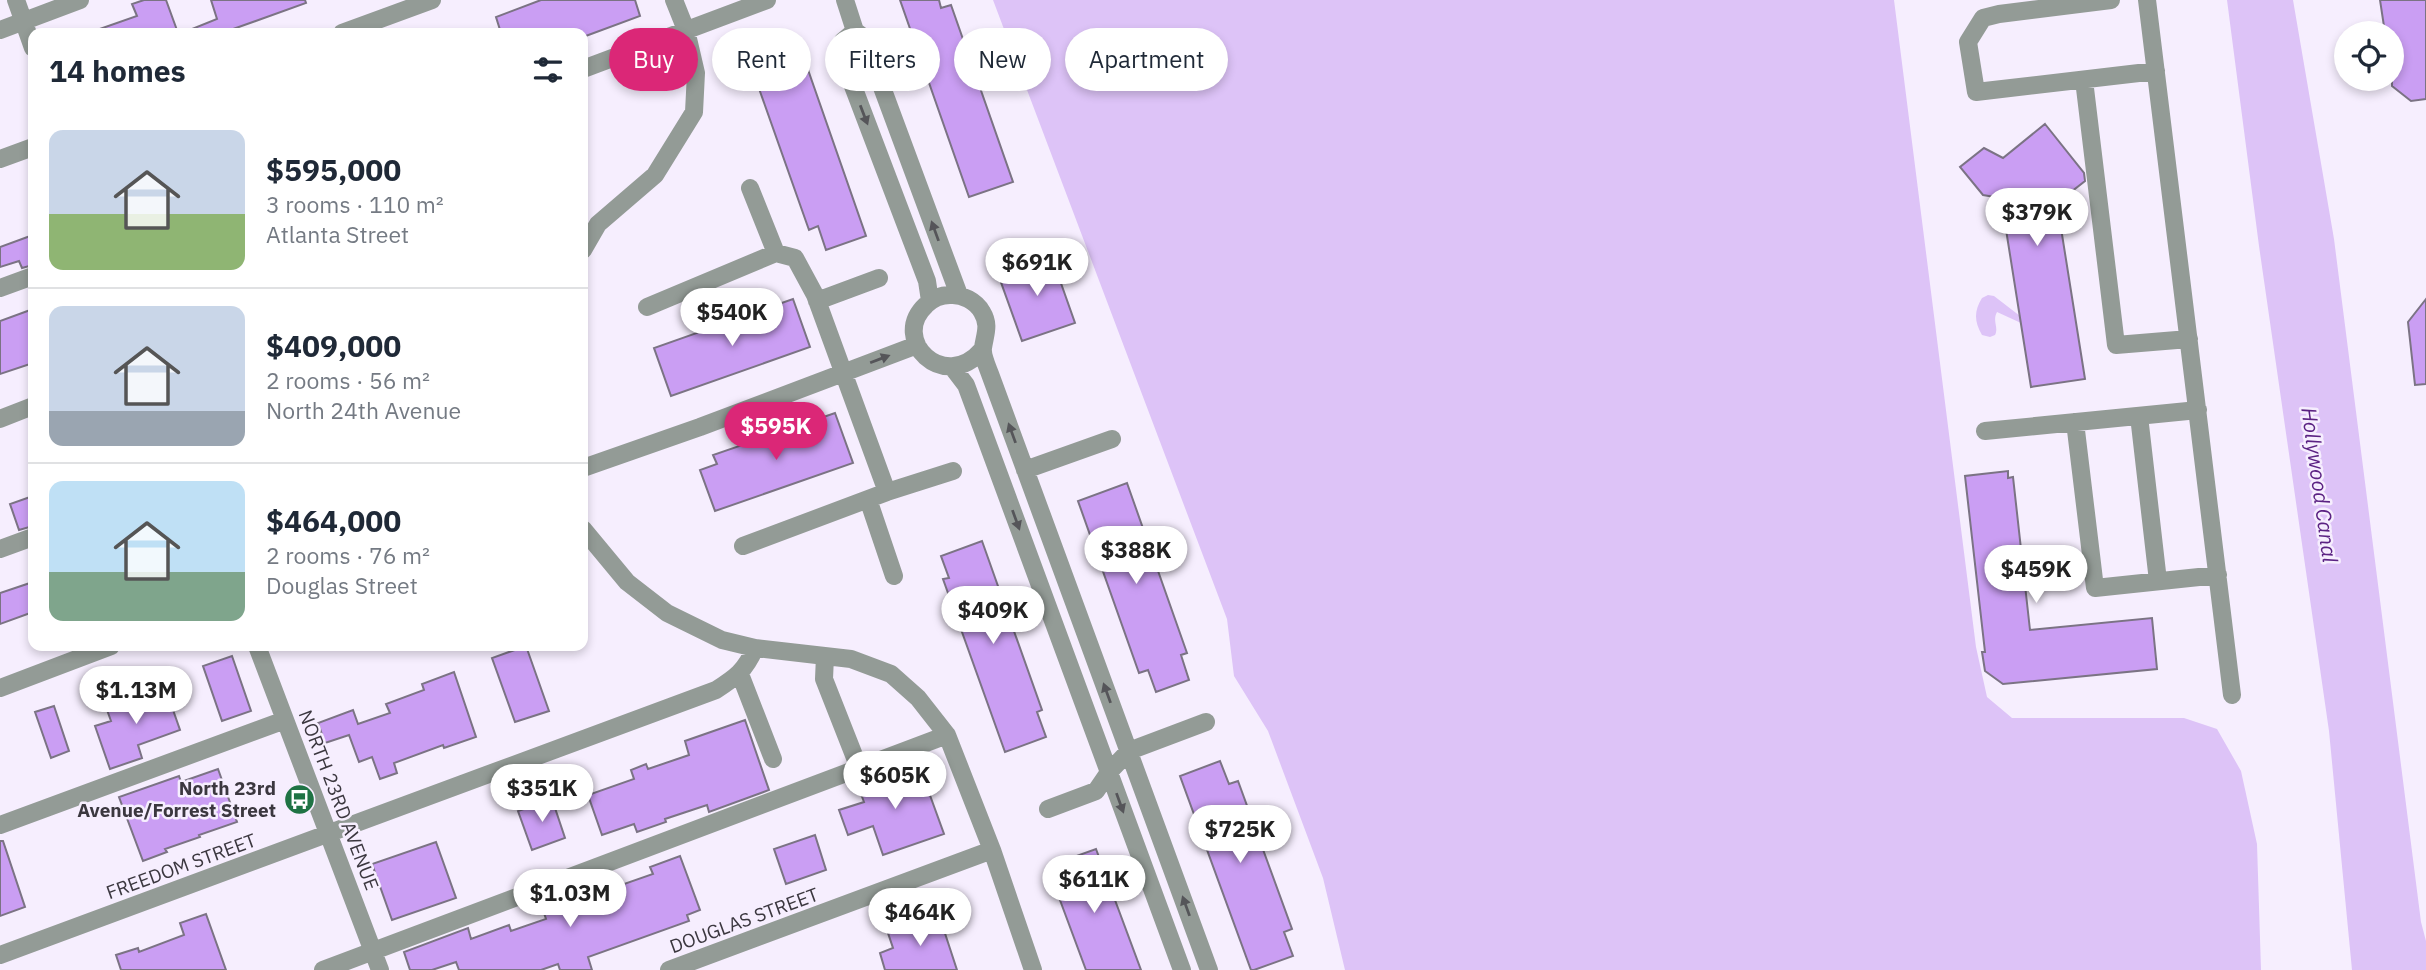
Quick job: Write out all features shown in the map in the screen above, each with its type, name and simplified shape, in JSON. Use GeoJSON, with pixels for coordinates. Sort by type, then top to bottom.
{"type":"FeatureCollection","features":[{"type":"Feature","properties":{"kind":"street"},"geometry":{"type":"LineString","coordinates":[[16,0],[28,34]]}},
{"type":"Feature","properties":{"kind":"street"},"geometry":{"type":"LineString","coordinates":[[0,30],[80,0]]}},
{"type":"Feature","properties":{"kind":"street"},"geometry":{"type":"LineString","coordinates":[[356,28],[432,0]]}},
{"type":"Feature","properties":{"kind":"street"},"geometry":{"type":"LineString","coordinates":[[674,0],[685,28]]}},
{"type":"Feature","properties":{"kind":"street"},"geometry":{"type":"LineString","coordinates":[[691,28],[767,0]]}},
{"type":"Feature","properties":{"kind":"street"},"geometry":{"type":"LineString","coordinates":[[845,0],[854,28]]}},
{"type":"Feature","properties":{"kind":"street"},"geometry":{"type":"LineString","coordinates":[[2111,0],[1983,18],[1968,42],[1976,92],[2156,71]]}},
{"type":"Feature","properties":{"kind":"street"},"geometry":{"type":"LineString","coordinates":[[2147,0],[2232,695]]}},
{"type":"Feature","properties":{"kind":"street"},"geometry":{"type":"LineString","coordinates":[[588,67],[609,59]]}},
{"type":"Feature","properties":{"kind":"street"},"geometry":{"type":"LineString","coordinates":[[2084,80],[2116,345],[2189,339]]}},
{"type":"Feature","properties":{"kind":"street"},"geometry":{"type":"LineString","coordinates":[[590,223],[654,175],[694,111],[695,91]]}},
{"type":"Feature","properties":{"kind":"street"},"geometry":{"type":"LineString","coordinates":[[855,91],[928,281],[930,301]]}},
{"type":"Feature","properties":{"kind":"street"},"geometry":{"type":"LineString","coordinates":[[883,91],[958,295]]}},
{"type":"Feature","properties":{"kind":"street"},"geometry":{"type":"LineString","coordinates":[[0,159],[28,149]]}},
{"type":"Feature","properties":{"kind":"street"},"geometry":{"type":"LineString","coordinates":[[750,188],[776,253]]}},
{"type":"Feature","properties":{"kind":"street"},"geometry":{"type":"LineString","coordinates":[[647,307],[776,253],[795,258],[817,301],[887,492]]}},
{"type":"Feature","properties":{"kind":"street"},"geometry":{"type":"LineString","coordinates":[[0,288],[28,278]]}},
{"type":"Feature","properties":{"kind":"street"},"geometry":{"type":"LineString","coordinates":[[817,301],[879,278]]}},
{"type":"Feature","properties":{"kind":"street"},"geometry":{"type":"LineString","coordinates":[[958,295],[971,300],[981,310],[987,337],[975,359],[953,368],[931,362],[917,345],[914,333],[915,320],[921,309],[930,301],[939,296],[958,295]]}},
{"type":"Feature","properties":{"kind":"street"},"geometry":{"type":"LineString","coordinates":[[588,466],[917,345]]}},
{"type":"Feature","properties":{"kind":"street"},"geometry":{"type":"LineString","coordinates":[[982,350],[1209,970]]}},
{"type":"Feature","properties":{"kind":"street"},"geometry":{"type":"LineString","coordinates":[[953,368],[966,385],[1182,970]]}},
{"type":"Feature","properties":{"kind":"street"},"geometry":{"type":"LineString","coordinates":[[0,419],[28,408]]}},
{"type":"Feature","properties":{"kind":"street"},"geometry":{"type":"LineString","coordinates":[[1985,431],[2198,410]]}},
{"type":"Feature","properties":{"kind":"street"},"geometry":{"type":"LineString","coordinates":[[2139,416],[2158,581]]}},
{"type":"Feature","properties":{"kind":"street"},"geometry":{"type":"LineString","coordinates":[[2075,422],[2095,588],[2218,575]]}},
{"type":"Feature","properties":{"kind":"street"},"geometry":{"type":"LineString","coordinates":[[1025,470],[1112,439]]}},
{"type":"Feature","properties":{"kind":"street"},"geometry":{"type":"LineString","coordinates":[[743,546],[867,499],[953,471]]}},
{"type":"Feature","properties":{"kind":"street"},"geometry":{"type":"LineString","coordinates":[[867,499],[894,576]]}},
{"type":"Feature","properties":{"kind":"street"},"geometry":{"type":"LineString","coordinates":[[588,535],[627,582],[667,612],[722,640],[755,648],[850,659],[891,674],[918,698],[947,735],[992,850],[1031,970]]}},
{"type":"Feature","properties":{"kind":"street"},"geometry":{"type":"LineString","coordinates":[[0,549],[28,539]]}},
{"type":"Feature","properties":{"kind":"street","name":"FREEDOM STREET"},"geometry":{"type":"LineString","coordinates":[[0,955],[716,690],[740,674],[755,648]]}},
{"type":"Feature","properties":{"kind":"street"},"geometry":{"type":"LineString","coordinates":[[0,688],[98,651]]}},
{"type":"Feature","properties":{"kind":"street","name":"NORTH 23RD AVENUE"},"geometry":{"type":"LineString","coordinates":[[259,651],[380,970]]}},
{"type":"Feature","properties":{"kind":"street"},"geometry":{"type":"LineString","coordinates":[[825,656],[824,679],[859,768]]}},
{"type":"Feature","properties":{"kind":"street"},"geometry":{"type":"LineString","coordinates":[[740,674],[773,760]]}},
{"type":"Feature","properties":{"kind":"street"},"geometry":{"type":"LineString","coordinates":[[0,825],[285,720]]}},
{"type":"Feature","properties":{"kind":"street"},"geometry":{"type":"LineString","coordinates":[[1048,809],[1096,791],[1129,751],[1206,722]]}},
{"type":"Feature","properties":{"kind":"street"},"geometry":{"type":"LineString","coordinates":[[323,970],[947,735]]}},
{"type":"Feature","properties":{"kind":"street","name":"DOUGLAS STREET"},"geometry":{"type":"LineString","coordinates":[[669,970],[992,850]]}},
{"type":"Feature","properties":{"kind":"water"},"geometry":{"type":"Polygon","coordinates":[[[993,0],[1894,0],[1976,647],[1987,697],[2012,718],[2184,718],[2217,729],[2241,771],[2257,844],[2261,970],[1345,970],[1323,878],[1268,731],[1234,676],[1227,619],[1027,91],[1051,91],[1051,28],[1004,28],[993,0]]]}},
{"type":"Feature","properties":{"kind":"water","name":"Hollywood Canal"},"geometry":{"type":"Polygon","coordinates":[[[2227,0],[2293,0],[2334,239],[2421,922],[2426,941],[2426,970],[2352,970],[2329,731],[2259,246],[2227,0]]]}},
{"type":"Feature","properties":{"kind":"water"},"geometry":{"type":"Polygon","coordinates":[[[1994,296],[2020,316],[2021,323],[1997,312],[1995,335],[1982,335],[1976,321],[1976,312],[1982,298],[1994,296]]]}},
{"type":"Feature","properties":{"kind":"building"},"geometry":{"type":"Polygon","coordinates":[[[144,0],[166,0],[176,28],[103,28],[137,16],[132,4],[144,0]]]}},
{"type":"Feature","properties":{"kind":"building"},"geometry":{"type":"Polygon","coordinates":[[[211,0],[305,0],[306,3],[236,28],[194,28],[217,19],[211,0]]]}},
{"type":"Feature","properties":{"kind":"building"},"geometry":{"type":"Polygon","coordinates":[[[541,0],[635,0],[640,16],[588,35],[588,28],[499,28],[496,17],[541,0]]]}},
{"type":"Feature","properties":{"kind":"building"},"geometry":{"type":"Polygon","coordinates":[[[900,0],[939,0],[941,8],[951,5],[959,28],[954,28],[954,91],[981,91],[1013,182],[969,197],[932,91],[940,91],[940,28],[910,28],[900,0]]]}},
{"type":"Feature","properties":{"kind":"building"},"geometry":{"type":"Polygon","coordinates":[[[2380,0],[2426,0],[2426,99],[2411,101],[2398,91],[2404,91],[2404,21],[2383,21],[2380,0]]]}},
{"type":"Feature","properties":{"kind":"building"},"geometry":{"type":"Polygon","coordinates":[[[811,78],[866,236],[826,250],[818,226],[809,230],[760,91],[811,91],[811,78]]]}},
{"type":"Feature","properties":{"kind":"building"},"geometry":{"type":"Polygon","coordinates":[[[2045,124],[2084,173],[2085,181],[2057,203],[2085,379],[2031,387],[2001,198],[1983,195],[1960,167],[1984,148],[2003,158],[2045,124]]]}},
{"type":"Feature","properties":{"kind":"building"},"geometry":{"type":"Polygon","coordinates":[[[28,237],[28,266],[22,268],[19,261],[0,267],[0,247],[28,237]]]}},
{"type":"Feature","properties":{"kind":"building"},"geometry":{"type":"Polygon","coordinates":[[[1051,255],[1075,323],[1022,341],[998,274],[1051,255]]]}},
{"type":"Feature","properties":{"kind":"building"},"geometry":{"type":"Polygon","coordinates":[[[793,299],[810,347],[671,396],[654,348],[793,299]]]}},
{"type":"Feature","properties":{"kind":"building"},"geometry":{"type":"Polygon","coordinates":[[[2426,299],[2426,384],[2415,385],[2408,322],[2426,299]]]}},
{"type":"Feature","properties":{"kind":"building"},"geometry":{"type":"Polygon","coordinates":[[[28,311],[28,365],[0,374],[0,321],[28,311]]]}},
{"type":"Feature","properties":{"kind":"building"},"geometry":{"type":"Polygon","coordinates":[[[835,413],[853,463],[715,511],[700,470],[717,464],[713,455],[835,413]]]}},
{"type":"Feature","properties":{"kind":"building"},"geometry":{"type":"Polygon","coordinates":[[[2008,471],[2008,478],[2013,477],[2030,630],[2152,618],[2157,669],[2003,684],[1985,671],[1965,476],[2008,471]]]}},
{"type":"Feature","properties":{"kind":"building"},"geometry":{"type":"Polygon","coordinates":[[[1127,483],[1187,653],[1181,655],[1189,680],[1156,692],[1148,670],[1139,673],[1078,501],[1127,483]]]}},
{"type":"Feature","properties":{"kind":"building"},"geometry":{"type":"Polygon","coordinates":[[[28,498],[28,527],[19,530],[10,504],[28,498]]]}},
{"type":"Feature","properties":{"kind":"building"},"geometry":{"type":"Polygon","coordinates":[[[982,541],[1042,710],[1037,712],[1046,737],[1005,752],[943,579],[949,578],[941,556],[982,541]]]}},
{"type":"Feature","properties":{"kind":"building"},"geometry":{"type":"Polygon","coordinates":[[[28,584],[28,614],[0,624],[0,593],[28,584]]]}},
{"type":"Feature","properties":{"kind":"building"},"geometry":{"type":"Polygon","coordinates":[[[512,651],[528,651],[549,711],[515,722],[492,658],[512,651]]]}},
{"type":"Feature","properties":{"kind":"building"},"geometry":{"type":"Polygon","coordinates":[[[232,656],[251,711],[222,721],[203,666],[232,656]]]}},
{"type":"Feature","properties":{"kind":"building"},"geometry":{"type":"Polygon","coordinates":[[[454,672],[476,737],[444,748],[443,745],[394,763],[397,773],[380,779],[372,757],[359,762],[349,735],[325,743],[318,723],[353,710],[358,724],[390,713],[386,704],[424,690],[422,684],[454,672]]]}},
{"type":"Feature","properties":{"kind":"building"},"geometry":{"type":"Polygon","coordinates":[[[165,687],[180,730],[138,745],[142,758],[110,769],[95,726],[111,721],[106,707],[165,687]]]}},
{"type":"Feature","properties":{"kind":"building"},"geometry":{"type":"Polygon","coordinates":[[[54,706],[69,751],[51,758],[35,712],[54,706]]]}},
{"type":"Feature","properties":{"kind":"building"},"geometry":{"type":"Polygon","coordinates":[[[745,720],[769,790],[709,812],[707,805],[637,832],[634,824],[602,835],[588,795],[634,779],[631,770],[646,764],[648,769],[689,755],[685,741],[745,720]]]}},
{"type":"Feature","properties":{"kind":"building"},"geometry":{"type":"Polygon","coordinates":[[[1220,761],[1229,784],[1238,781],[1292,929],[1284,932],[1293,956],[1254,970],[1251,970],[1180,776],[1220,761]]]}},
{"type":"Feature","properties":{"kind":"building"},"geometry":{"type":"Polygon","coordinates":[[[919,765],[944,834],[883,855],[873,826],[848,835],[839,810],[864,802],[858,786],[919,765]]]}},
{"type":"Feature","properties":{"kind":"building"},"geometry":{"type":"Polygon","coordinates":[[[218,769],[237,822],[165,849],[167,852],[143,861],[119,797],[179,776],[181,782],[218,769]]]}},
{"type":"Feature","properties":{"kind":"building"},"geometry":{"type":"Polygon","coordinates":[[[552,799],[565,838],[532,850],[518,811],[552,799]]]}},
{"type":"Feature","properties":{"kind":"building"},"geometry":{"type":"Polygon","coordinates":[[[815,835],[826,870],[786,884],[774,849],[815,835]]]}},
{"type":"Feature","properties":{"kind":"building"},"geometry":{"type":"Polygon","coordinates":[[[0,841],[3,841],[25,907],[0,916],[0,841]]]}},
{"type":"Feature","properties":{"kind":"building"},"geometry":{"type":"Polygon","coordinates":[[[436,842],[456,898],[392,920],[372,864],[436,842]]]}},
{"type":"Feature","properties":{"kind":"building"},"geometry":{"type":"Polygon","coordinates":[[[1096,849],[1141,970],[1086,970],[1054,884],[1061,882],[1054,864],[1096,849]]]}},
{"type":"Feature","properties":{"kind":"building"},"geometry":{"type":"Polygon","coordinates":[[[680,856],[700,910],[687,915],[689,921],[588,957],[592,970],[560,970],[558,964],[541,970],[459,970],[456,962],[432,970],[410,970],[404,952],[468,928],[471,939],[509,925],[511,931],[546,919],[541,904],[567,895],[573,915],[625,896],[621,885],[653,874],[650,867],[680,856]]]}},
{"type":"Feature","properties":{"kind":"building"},"geometry":{"type":"Polygon","coordinates":[[[206,914],[226,970],[121,970],[116,955],[138,948],[139,952],[184,935],[180,923],[206,914]]]}},
{"type":"Feature","properties":{"kind":"building"},"geometry":{"type":"Polygon","coordinates":[[[939,915],[957,970],[885,970],[880,953],[893,948],[888,933],[939,915]]]}},
{"type":"Feature","properties":{"kind":"place","name":"North 23rd Avenue/Forrest Street"},"geometry":{"type":"Point","coordinates":[299,799]}}]}
